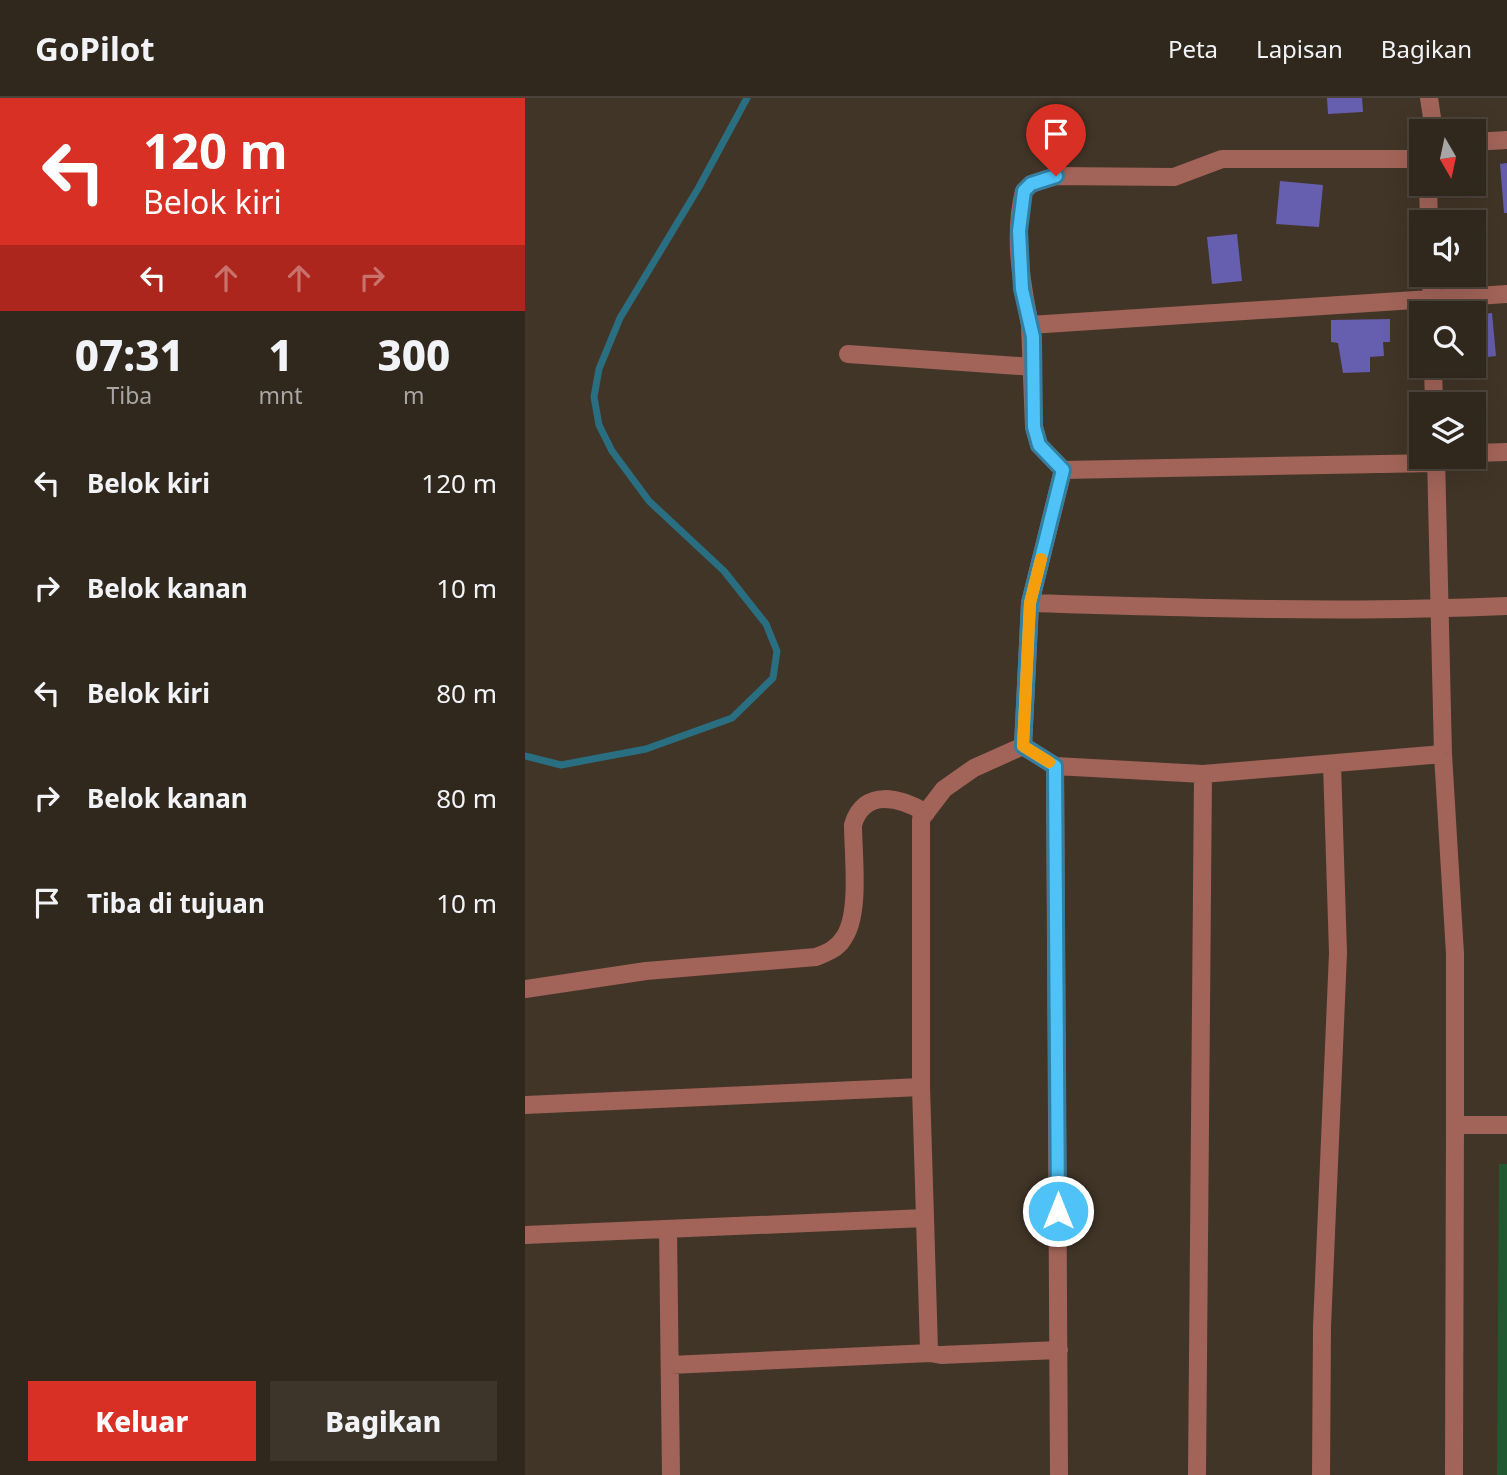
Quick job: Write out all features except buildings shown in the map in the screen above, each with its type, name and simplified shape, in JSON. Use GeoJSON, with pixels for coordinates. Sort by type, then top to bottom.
{"type":"FeatureCollection","features":[{"type":"Feature","properties":{"kind":"street"},"geometry":{"type":"LineString","coordinates":[[1429,98],[1432,119]]}},
{"type":"Feature","properties":{"kind":"street"},"geometry":{"type":"LineString","coordinates":[[1486,141],[1507,140]]}},
{"type":"Feature","properties":{"kind":"street"},"geometry":{"type":"LineString","coordinates":[[1409,159],[1222,159],[1174,177],[1124,179],[1071,174],[1044,178],[1024,191],[1019,209],[1022,289],[1031,325],[1034,427],[1039,445],[1063,470],[1409,461]]}},
{"type":"Feature","properties":{"kind":"street"},"geometry":{"type":"LineString","coordinates":[[1466,301],[1507,294]]}},
{"type":"Feature","properties":{"kind":"street"},"geometry":{"type":"LineString","coordinates":[[1031,325],[1409,308]]}},
{"type":"Feature","properties":{"kind":"street"},"geometry":{"type":"LineString","coordinates":[[848,354],[1033,367]]}},
{"type":"Feature","properties":{"kind":"street"},"geometry":{"type":"LineString","coordinates":[[1486,453],[1507,452]]}},
{"type":"Feature","properties":{"kind":"street"},"geometry":{"type":"LineString","coordinates":[[1436,469],[1443,754],[1455,954],[1454,1475]]}},
{"type":"Feature","properties":{"kind":"street"},"geometry":{"type":"LineString","coordinates":[[1023,746],[1030,603],[1063,470]]}},
{"type":"Feature","properties":{"kind":"street"},"geometry":{"type":"LineString","coordinates":[[1030,603],[1439,609],[1507,606]]}},
{"type":"Feature","properties":{"kind":"street"},"geometry":{"type":"LineString","coordinates":[[1023,746],[1055,766],[1203,774],[1443,754]]}},
{"type":"Feature","properties":{"kind":"street"},"geometry":{"type":"LineString","coordinates":[[930,1353],[921,1087],[919,826],[944,789],[974,768],[1023,746]]}},
{"type":"Feature","properties":{"kind":"street"},"geometry":{"type":"LineString","coordinates":[[1321,1475],[1322,1327],[1338,953],[1332,764]]}},
{"type":"Feature","properties":{"kind":"street"},"geometry":{"type":"LineString","coordinates":[[1055,766],[1059,1475]]}},
{"type":"Feature","properties":{"kind":"street"},"geometry":{"type":"LineString","coordinates":[[1197,1475],[1203,774]]}},
{"type":"Feature","properties":{"kind":"street"},"geometry":{"type":"LineString","coordinates":[[525,989],[646,971],[816,957],[830,951],[843,939],[851,923],[853,825],[856,814],[867,802],[886,798],[904,800],[926,813]]}},
{"type":"Feature","properties":{"kind":"street"},"geometry":{"type":"LineString","coordinates":[[525,1105],[921,1087]]}},
{"type":"Feature","properties":{"kind":"street"},"geometry":{"type":"LineString","coordinates":[[1455,1125],[1507,1125]]}},
{"type":"Feature","properties":{"kind":"street"},"geometry":{"type":"LineString","coordinates":[[525,1236],[925,1218]]}},
{"type":"Feature","properties":{"kind":"street"},"geometry":{"type":"LineString","coordinates":[[668,1229],[671,1475]]}},
{"type":"Feature","properties":{"kind":"street"},"geometry":{"type":"LineString","coordinates":[[670,1365],[1059,1350]]}},
{"type":"Feature","properties":{"kind":"green space"},"geometry":{"type":"Polygon","coordinates":[[[1499,1164],[1507,1164],[1507,1475],[1497,1475],[1499,1164]]]}},
{"type":"Feature","properties":{"kind":"waterway"},"geometry":{"type":"LineString","coordinates":[[525,756],[561,765],[646,749],[732,718],[773,678],[777,651],[766,624],[724,571],[649,501],[612,451],[599,425],[594,397],[599,369],[620,318],[699,187],[747,98]]}},
{"type":"Feature","properties":{"kind":"slow traffic"},"geometry":{"type":"LineString","coordinates":[[1041,559],[1030,603],[1023,746],[1049,762]]}},
{"type":"Feature","properties":{"kind":"route"},"geometry":{"type":"LineString","coordinates":[[1056,176],[1031,184],[1024,191],[1019,209],[1019,231],[1022,289],[1033,337],[1034,427],[1039,445],[1063,470],[1030,603],[1023,746],[1055,766],[1058,1211]]}}]}
